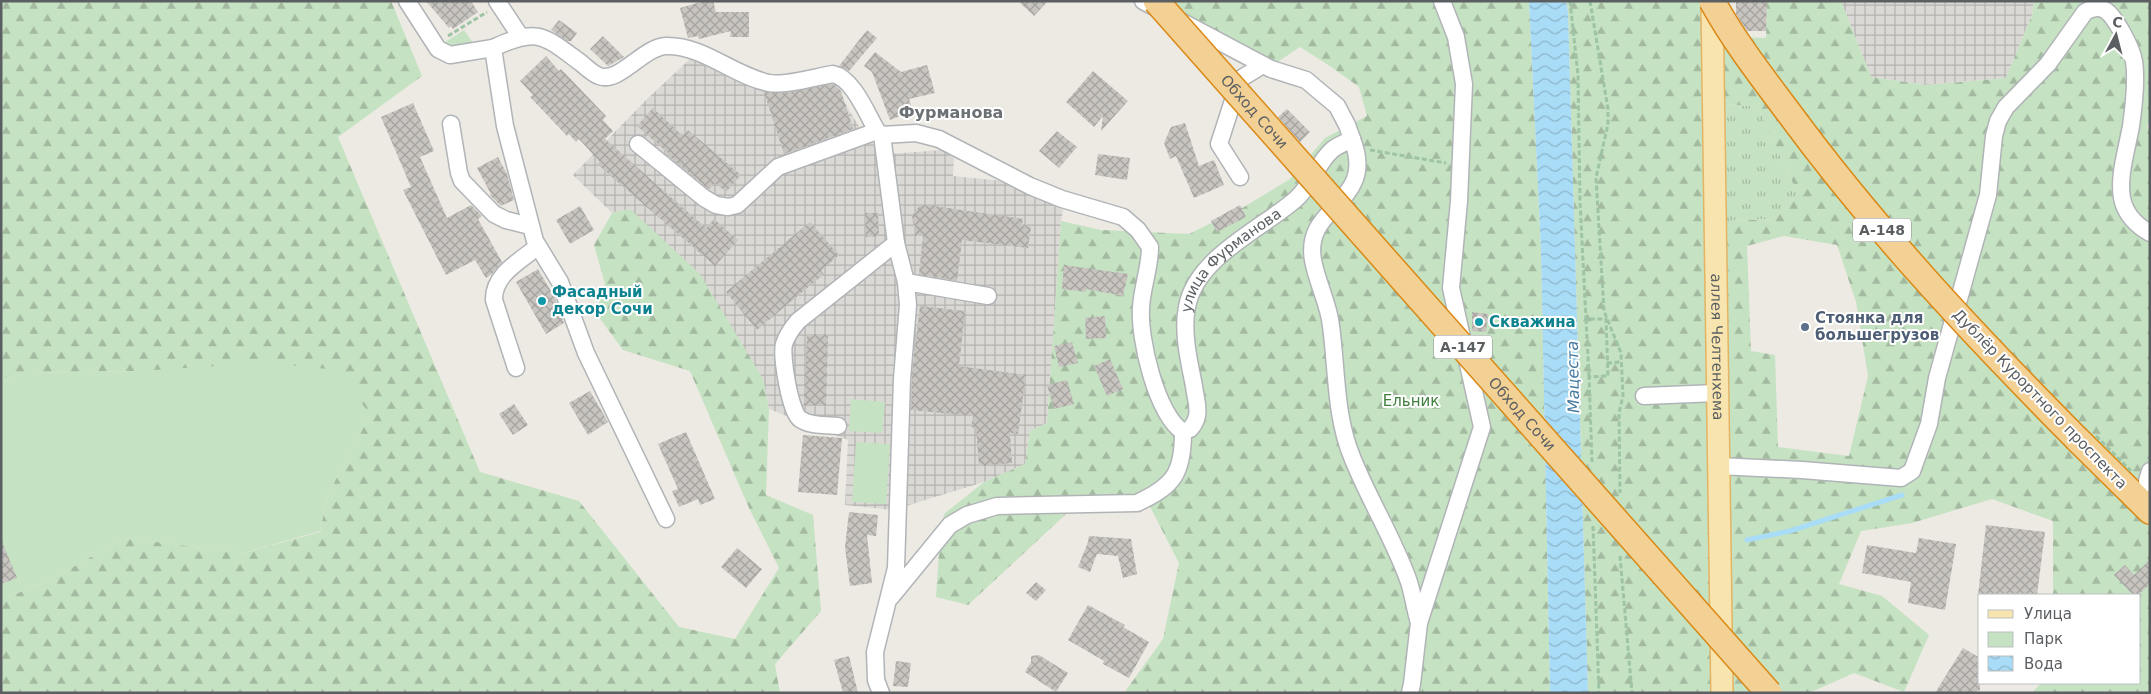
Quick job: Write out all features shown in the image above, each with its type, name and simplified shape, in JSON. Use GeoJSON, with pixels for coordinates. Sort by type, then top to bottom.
{"type":"FeatureCollection","features":[{"type":"Feature","properties":{"kind":"highway","name":"Обход Сочи"},"geometry":{"type":"LineString","coordinates":[[1156,1],[1769,693]]}},
{"type":"Feature","properties":{"kind":"highway","name":"Дублёр Курортного проспекта"},"geometry":{"type":"LineString","coordinates":[[1712,1],[1729,32],[1819,154],[1903,256],[1990,351],[2150,511]]}},
{"type":"Feature","properties":{"kind":"main road","name":"аллея Челтенхема"},"geometry":{"type":"LineString","coordinates":[[1712,1],[1716,394],[1722,693]]}},
{"type":"Feature","properties":{"kind":"street"},"geometry":{"type":"LineString","coordinates":[[407,1],[438,49],[450,55],[493,48],[520,36],[529,35],[551,42],[599,76],[609,78],[643,55],[663,46],[677,46],[692,50],[754,78],[770,83],[833,74],[849,84],[879,133],[896,243],[906,282],[908,304],[902,379],[896,568],[874,652],[876,680],[881,693]]}},
{"type":"Feature","properties":{"kind":"street"},"geometry":{"type":"LineString","coordinates":[[1143,1],[1263,65],[1306,80],[1337,106],[1347,125],[1358,155],[1356,177],[1353,187],[1319,224],[1312,242],[1313,258],[1331,324],[1340,414],[1351,457],[1409,582],[1418,623]]}},
{"type":"Feature","properties":{"kind":"street"},"geometry":{"type":"LineString","coordinates":[[1410,693],[1418,623],[1482,428],[1451,288],[1461,166],[1464,84],[1456,37],[1442,1]]}},
{"type":"Feature","properties":{"kind":"street"},"geometry":{"type":"LineString","coordinates":[[503,5],[520,36]]}},
{"type":"Feature","properties":{"kind":"street"},"geometry":{"type":"LineString","coordinates":[[1718,466],[1901,478],[1912,471],[1929,424],[1937,378],[1988,195],[1994,136],[1998,121],[2006,107],[2048,64],[2085,12],[2092,8],[2098,7],[2110,12],[2129,45],[2134,59],[2135,77],[2132,116],[2120,186],[2122,200],[2127,212],[2140,228],[2150,233]]}},
{"type":"Feature","properties":{"kind":"street"},"geometry":{"type":"LineString","coordinates":[[493,48],[504,126],[537,247],[560,282],[586,353],[666,519]]}},
{"type":"Feature","properties":{"kind":"street"},"geometry":{"type":"LineString","coordinates":[[1240,178],[1219,144],[1240,79],[1263,65]]}},
{"type":"Feature","properties":{"kind":"street"},"geometry":{"type":"LineString","coordinates":[[451,124],[462,181],[494,214],[506,220],[530,226]]}},
{"type":"Feature","properties":{"kind":"street"},"geometry":{"type":"LineString","coordinates":[[638,144],[704,198],[716,205],[728,207],[744,200],[778,168],[879,133],[916,133],[939,139],[1030,186],[1062,199],[1123,217],[1138,230],[1150,247],[1141,304],[1140,324],[1150,370],[1162,402],[1172,419],[1183,432],[1181,459],[1175,478],[1157,494],[1137,503],[997,506],[967,515],[950,525],[886,605]]}},
{"type":"Feature","properties":{"kind":"street","name":"улица Фурманова"},"geometry":{"type":"LineString","coordinates":[[1183,432],[1190,430],[1197,416],[1198,406],[1189,360],[1185,320],[1193,289],[1215,260],[1258,225],[1297,198],[1331,151],[1341,144],[1354,143]]}},
{"type":"Feature","properties":{"kind":"street"},"geometry":{"type":"LineString","coordinates":[[838,426],[808,422],[797,416],[793,406],[783,357],[784,344],[789,332],[798,321],[896,243]]}},
{"type":"Feature","properties":{"kind":"street"},"geometry":{"type":"LineString","coordinates":[[516,368],[494,300],[494,293],[500,278],[537,247]]}},
{"type":"Feature","properties":{"kind":"street"},"geometry":{"type":"LineString","coordinates":[[906,282],[988,296]]}},
{"type":"Feature","properties":{"kind":"street"},"geometry":{"type":"LineString","coordinates":[[1644,396],[1716,394]]}},
{"type":"Feature","properties":{"kind":"street"},"geometry":{"type":"LineString","coordinates":[[2150,470],[2147,481],[2150,484]]}},
{"type":"Feature","properties":{"kind":"path"},"geometry":{"type":"LineString","coordinates":[[1570,1],[1578,75],[1580,202],[1592,466]]}},
{"type":"Feature","properties":{"kind":"path"},"geometry":{"type":"LineString","coordinates":[[1590,1],[1608,109],[1608,124],[1596,178],[1604,311],[1621,353],[1622,362],[1623,396],[1619,413],[1620,502]]}},
{"type":"Feature","properties":{"kind":"path"},"geometry":{"type":"LineString","coordinates":[[444,38],[480,16]]}},
{"type":"Feature","properties":{"kind":"path"},"geometry":{"type":"LineString","coordinates":[[1354,143],[1461,166]]}},
{"type":"Feature","properties":{"kind":"path"},"geometry":{"type":"LineString","coordinates":[[1586,319],[1606,319],[1608,376],[1589,377]]}},
{"type":"Feature","properties":{"kind":"path"},"geometry":{"type":"LineString","coordinates":[[1607,363],[1622,362]]}},
{"type":"Feature","properties":{"kind":"path"},"geometry":{"type":"LineString","coordinates":[[1593,525],[1598,693]]}},
{"type":"Feature","properties":{"kind":"path"},"geometry":{"type":"LineString","coordinates":[[1620,551],[1632,693]]}},
{"type":"Feature","properties":{"kind":"shaded area"},"geometry":{"type":"Polygon","coordinates":[[[1841,1],[2034,1],[2032,15],[2006,78],[1926,85],[1871,77],[1841,1]]]}},
{"type":"Feature","properties":{"kind":"shaded area"},"geometry":{"type":"Polygon","coordinates":[[[691,58],[764,90],[839,81],[842,98],[867,140],[889,154],[942,150],[954,158],[953,176],[1003,181],[1063,210],[1047,423],[1030,431],[1025,464],[984,482],[893,510],[845,505],[848,440],[769,409],[763,379],[630,209],[612,213],[573,175],[647,99],[691,58]]]}},
{"type":"Feature","properties":{"kind":"green space"},"geometry":{"type":"Polygon","coordinates":[[[1,1],[391,1],[422,76],[338,137],[480,472],[579,501],[679,627],[735,639],[779,568],[749,508],[690,371],[623,350],[596,313],[605,284],[594,245],[612,213],[630,209],[700,274],[763,379],[769,409],[766,495],[813,515],[821,611],[775,664],[780,693],[1,693],[1,600],[51,579],[125,538],[244,553],[320,532],[327,496],[370,415],[137,371],[26,373],[1,379],[1,1]]]}},
{"type":"Feature","properties":{"kind":"green space","name":"Ельник"},"geometry":{"type":"Polygon","coordinates":[[[1170,1],[1529,1],[1541,249],[1550,693],[1124,693],[1163,639],[1179,563],[1146,499],[1080,501],[968,605],[936,597],[944,514],[984,482],[1025,464],[1030,431],[1047,423],[1061,221],[1101,230],[1189,234],[1244,207],[1290,179],[1325,138],[1367,116],[1359,87],[1300,47],[1273,65],[1183,15],[1170,1]]]}},
{"type":"Feature","properties":{"kind":"green space"},"geometry":{"type":"Polygon","coordinates":[[[1566,1],[1712,1],[1713,36],[1766,38],[1767,1],[1841,1],[1871,77],[1926,85],[2006,78],[2032,15],[2034,1],[2150,1],[2150,119],[2147,128],[2150,129],[2150,693],[2032,693],[2040,684],[2141,684],[2141,594],[2053,594],[2053,521],[1992,499],[1912,523],[1861,531],[1839,584],[1882,596],[1929,635],[1904,692],[1854,673],[1809,693],[1588,693],[1568,12],[1566,1]],[[1729,104],[1714,143],[1724,221],[1775,219],[1798,194],[1758,107],[1729,104]],[[1784,236],[1747,246],[1751,351],[1775,355],[1778,447],[1849,456],[1868,376],[1856,302],[1837,245],[1784,236]]]}},
{"type":"Feature","properties":{"kind":"green space"},"geometry":{"type":"Polygon","coordinates":[[[464,30],[474,44],[457,49],[444,43],[464,30]]]}},
{"type":"Feature","properties":{"kind":"green space"},"geometry":{"type":"Polygon","coordinates":[[[1729,104],[1758,107],[1798,194],[1775,219],[1724,221],[1714,143],[1729,104]]]}},
{"type":"Feature","properties":{"kind":"green space"},"geometry":{"type":"Polygon","coordinates":[[[265,363],[339,370],[370,415],[327,496],[320,531],[244,553],[125,538],[51,579],[1,600],[1,379],[26,373],[137,371],[265,363]]]}},
{"type":"Feature","properties":{"kind":"green space"},"geometry":{"type":"Polygon","coordinates":[[[851,399],[885,402],[882,433],[849,431],[851,399]]]}},
{"type":"Feature","properties":{"kind":"green space"},"geometry":{"type":"Polygon","coordinates":[[[856,442],[890,444],[886,504],[852,502],[856,442]]]}},
{"type":"Feature","properties":{"kind":"water","name":"Мацеста"},"geometry":{"type":"Polygon","coordinates":[[[1529,1],[1566,1],[1568,12],[1588,693],[1550,693],[1541,249],[1529,1]]]}},
{"type":"Feature","properties":{"kind":"building"},"geometry":{"type":"Polygon","coordinates":[[[426,1],[471,1],[478,12],[453,29],[451,26],[449,28],[426,1]]]}},
{"type":"Feature","properties":{"kind":"building"},"geometry":{"type":"Polygon","coordinates":[[[704,1],[713,1],[716,12],[749,12],[749,37],[730,37],[731,31],[699,39],[698,36],[688,38],[680,8],[704,1]]]}},
{"type":"Feature","properties":{"kind":"building"},"geometry":{"type":"Polygon","coordinates":[[[1018,1],[1048,1],[1034,16],[1018,1]]]}},
{"type":"Feature","properties":{"kind":"building"},"geometry":{"type":"Polygon","coordinates":[[[1736,1],[1767,1],[1766,31],[1747,31],[1736,14],[1736,1]]]}},
{"type":"Feature","properties":{"kind":"building"},"geometry":{"type":"Polygon","coordinates":[[[559,20],[577,33],[571,41],[567,41],[551,30],[559,20]]]}},
{"type":"Feature","properties":{"kind":"building"},"geometry":{"type":"Polygon","coordinates":[[[867,30],[877,38],[849,71],[839,66],[867,30]]]}},
{"type":"Feature","properties":{"kind":"building"},"geometry":{"type":"Polygon","coordinates":[[[603,36],[624,57],[608,66],[590,49],[603,36]]]}},
{"type":"Feature","properties":{"kind":"building"},"geometry":{"type":"Polygon","coordinates":[[[875,52],[901,72],[927,65],[935,93],[909,99],[913,111],[890,120],[872,72],[864,66],[875,52]]]}},
{"type":"Feature","properties":{"kind":"building"},"geometry":{"type":"Polygon","coordinates":[[[546,56],[606,116],[603,120],[613,131],[605,139],[706,228],[714,219],[738,240],[715,266],[597,164],[600,162],[579,139],[576,142],[569,134],[567,136],[530,97],[533,95],[520,81],[546,56]]]}},
{"type":"Feature","properties":{"kind":"building"},"geometry":{"type":"Polygon","coordinates":[[[1093,71],[1128,101],[1101,131],[1103,116],[1094,127],[1066,102],[1093,71]]]}},
{"type":"Feature","properties":{"kind":"building"},"geometry":{"type":"Polygon","coordinates":[[[832,84],[841,91],[853,129],[784,154],[764,92],[785,93],[832,84]]]}},
{"type":"Feature","properties":{"kind":"building"},"geometry":{"type":"Polygon","coordinates":[[[413,103],[434,151],[420,157],[447,218],[471,205],[482,216],[478,219],[502,262],[486,278],[475,260],[446,275],[403,190],[411,187],[381,117],[413,103]]]}},
{"type":"Feature","properties":{"kind":"building"},"geometry":{"type":"Polygon","coordinates":[[[653,108],[683,136],[688,130],[741,175],[726,192],[715,183],[709,189],[667,155],[668,153],[637,126],[653,108]]]}},
{"type":"Feature","properties":{"kind":"building"},"geometry":{"type":"Polygon","coordinates":[[[1287,109],[1310,132],[1300,142],[1278,117],[1287,109]]]}},
{"type":"Feature","properties":{"kind":"building"},"geometry":{"type":"Polygon","coordinates":[[[1185,123],[1199,166],[1214,160],[1224,185],[1194,198],[1176,156],[1170,159],[1164,143],[1171,127],[1185,123]]]}},
{"type":"Feature","properties":{"kind":"building"},"geometry":{"type":"Polygon","coordinates":[[[1057,131],[1077,147],[1059,168],[1039,151],[1057,131]]]}},
{"type":"Feature","properties":{"kind":"building"},"geometry":{"type":"Polygon","coordinates":[[[1098,154],[1130,158],[1127,180],[1095,175],[1098,154]]]}},
{"type":"Feature","properties":{"kind":"building"},"geometry":{"type":"Polygon","coordinates":[[[498,157],[507,174],[514,200],[501,206],[490,195],[477,168],[498,157]]]}},
{"type":"Feature","properties":{"kind":"building"},"geometry":{"type":"Polygon","coordinates":[[[927,205],[1023,219],[1022,225],[1031,227],[1028,248],[962,240],[957,281],[919,274],[923,236],[915,236],[916,226],[913,223],[912,216],[919,206],[927,205]]]}},
{"type":"Feature","properties":{"kind":"building"},"geometry":{"type":"Polygon","coordinates":[[[1240,205],[1246,217],[1217,232],[1211,221],[1240,205]]]}},
{"type":"Feature","properties":{"kind":"building"},"geometry":{"type":"Polygon","coordinates":[[[580,206],[594,230],[570,244],[556,220],[580,206]]]}},
{"type":"Feature","properties":{"kind":"building"},"geometry":{"type":"Polygon","coordinates":[[[865,213],[878,213],[879,236],[866,237],[865,213]]]}},
{"type":"Feature","properties":{"kind":"building"},"geometry":{"type":"Polygon","coordinates":[[[810,222],[839,255],[821,271],[824,274],[757,330],[726,292],[810,222]]]}},
{"type":"Feature","properties":{"kind":"building"},"geometry":{"type":"Polygon","coordinates":[[[1064,265],[1128,274],[1123,296],[1086,289],[1086,292],[1062,289],[1064,265]]]}},
{"type":"Feature","properties":{"kind":"building","name":"Фасадный декор Сочи"},"geometry":{"type":"Polygon","coordinates":[[[538,269],[555,298],[564,323],[546,334],[516,282],[538,269]]]}},
{"type":"Feature","properties":{"kind":"building"},"geometry":{"type":"Polygon","coordinates":[[[920,306],[965,311],[959,366],[1026,375],[1018,434],[1010,433],[1012,463],[979,466],[976,428],[971,427],[973,416],[911,410],[912,374],[920,306]]]}},
{"type":"Feature","properties":{"kind":"building","name":"Скважина"},"geometry":{"type":"Polygon","coordinates":[[[1472,312],[1488,314],[1486,332],[1472,331],[1472,312]]]}},
{"type":"Feature","properties":{"kind":"building"},"geometry":{"type":"Polygon","coordinates":[[[1105,316],[1106,338],[1086,339],[1085,318],[1105,316]]]}},
{"type":"Feature","properties":{"kind":"building"},"geometry":{"type":"Polygon","coordinates":[[[807,334],[828,335],[826,405],[804,405],[807,334]]]}},
{"type":"Feature","properties":{"kind":"building"},"geometry":{"type":"Polygon","coordinates":[[[1072,342],[1078,363],[1059,367],[1054,346],[1072,342]]]}},
{"type":"Feature","properties":{"kind":"building"},"geometry":{"type":"Polygon","coordinates":[[[1110,359],[1123,389],[1107,396],[1094,366],[1110,359]]]}},
{"type":"Feature","properties":{"kind":"building"},"geometry":{"type":"Polygon","coordinates":[[[1067,380],[1074,404],[1054,409],[1047,385],[1067,380]]]}},
{"type":"Feature","properties":{"kind":"building"},"geometry":{"type":"Polygon","coordinates":[[[590,391],[608,422],[588,435],[569,403],[590,391]]]}},
{"type":"Feature","properties":{"kind":"building"},"geometry":{"type":"Polygon","coordinates":[[[514,404],[528,425],[513,435],[499,414],[514,404]]]}},
{"type":"Feature","properties":{"kind":"building"},"geometry":{"type":"Polygon","coordinates":[[[686,432],[715,499],[700,505],[698,499],[679,507],[672,491],[678,489],[658,444],[686,432]]]}},
{"type":"Feature","properties":{"kind":"building"},"geometry":{"type":"Polygon","coordinates":[[[803,435],[842,438],[837,495],[798,492],[803,435]]]}},
{"type":"Feature","properties":{"kind":"building"},"geometry":{"type":"Polygon","coordinates":[[[849,512],[878,515],[876,536],[867,535],[872,583],[850,586],[845,547],[849,512]]]}},
{"type":"Feature","properties":{"kind":"building"},"geometry":{"type":"Polygon","coordinates":[[[1986,525],[2045,532],[2037,594],[1978,594],[1986,525]]]}},
{"type":"Feature","properties":{"kind":"building"},"geometry":{"type":"Polygon","coordinates":[[[1089,536],[1131,539],[1137,574],[1123,578],[1118,556],[1097,554],[1090,572],[1078,567],[1089,536]]]}},
{"type":"Feature","properties":{"kind":"building"},"geometry":{"type":"Polygon","coordinates":[[[1919,538],[1956,544],[1945,610],[1908,603],[1911,582],[1862,573],[1867,545],[1916,553],[1919,538]]]}},
{"type":"Feature","properties":{"kind":"building"},"geometry":{"type":"Polygon","coordinates":[[[1,539],[17,578],[1,584],[1,539]]]}},
{"type":"Feature","properties":{"kind":"building"},"geometry":{"type":"Polygon","coordinates":[[[737,548],[762,569],[746,588],[721,567],[737,548]]]}},
{"type":"Feature","properties":{"kind":"building"},"geometry":{"type":"Polygon","coordinates":[[[2150,560],[2150,584],[2139,594],[2132,594],[2114,575],[2125,565],[2134,575],[2150,560]]]}},
{"type":"Feature","properties":{"kind":"building"},"geometry":{"type":"Polygon","coordinates":[[[1036,582],[1046,590],[1036,601],[1026,593],[1036,582]]]}},
{"type":"Feature","properties":{"kind":"building"},"geometry":{"type":"Polygon","coordinates":[[[1088,605],[1125,625],[1123,627],[1149,642],[1129,678],[1103,664],[1104,661],[1068,640],[1088,605]]]}},
{"type":"Feature","properties":{"kind":"building"},"geometry":{"type":"Polygon","coordinates":[[[1963,648],[1978,657],[1978,684],[1980,684],[1980,690],[1973,693],[1935,693],[1963,648]]]}},
{"type":"Feature","properties":{"kind":"building"},"geometry":{"type":"Polygon","coordinates":[[[1039,655],[1068,673],[1056,692],[1025,672],[1031,662],[1031,656],[1039,655]]]}},
{"type":"Feature","properties":{"kind":"building"},"geometry":{"type":"Polygon","coordinates":[[[849,656],[858,693],[843,693],[834,660],[849,656]]]}},
{"type":"Feature","properties":{"kind":"building"},"geometry":{"type":"Polygon","coordinates":[[[896,661],[911,663],[908,687],[893,686],[896,661]]]}},
{"type":"Feature","properties":{"kind":"waterway"},"geometry":{"type":"LineString","coordinates":[[1747,540],[1790,531],[1902,495]]}},
{"type":"Feature","properties":{"kind":"place","name":"Фасадный декор Сочи"},"geometry":{"type":"Point","coordinates":[542,301]}},
{"type":"Feature","properties":{"kind":"place","name":"Скважина"},"geometry":{"type":"Point","coordinates":[1479,322]}},
{"type":"Feature","properties":{"kind":"place","name":"Стоянка для большегрузов"},"geometry":{"type":"Point","coordinates":[1805,327]}},
{"type":"Feature","properties":{"kind":"district","name":"Фурманова"},"geometry":{"type":"Point","coordinates":[951,112]}}]}
